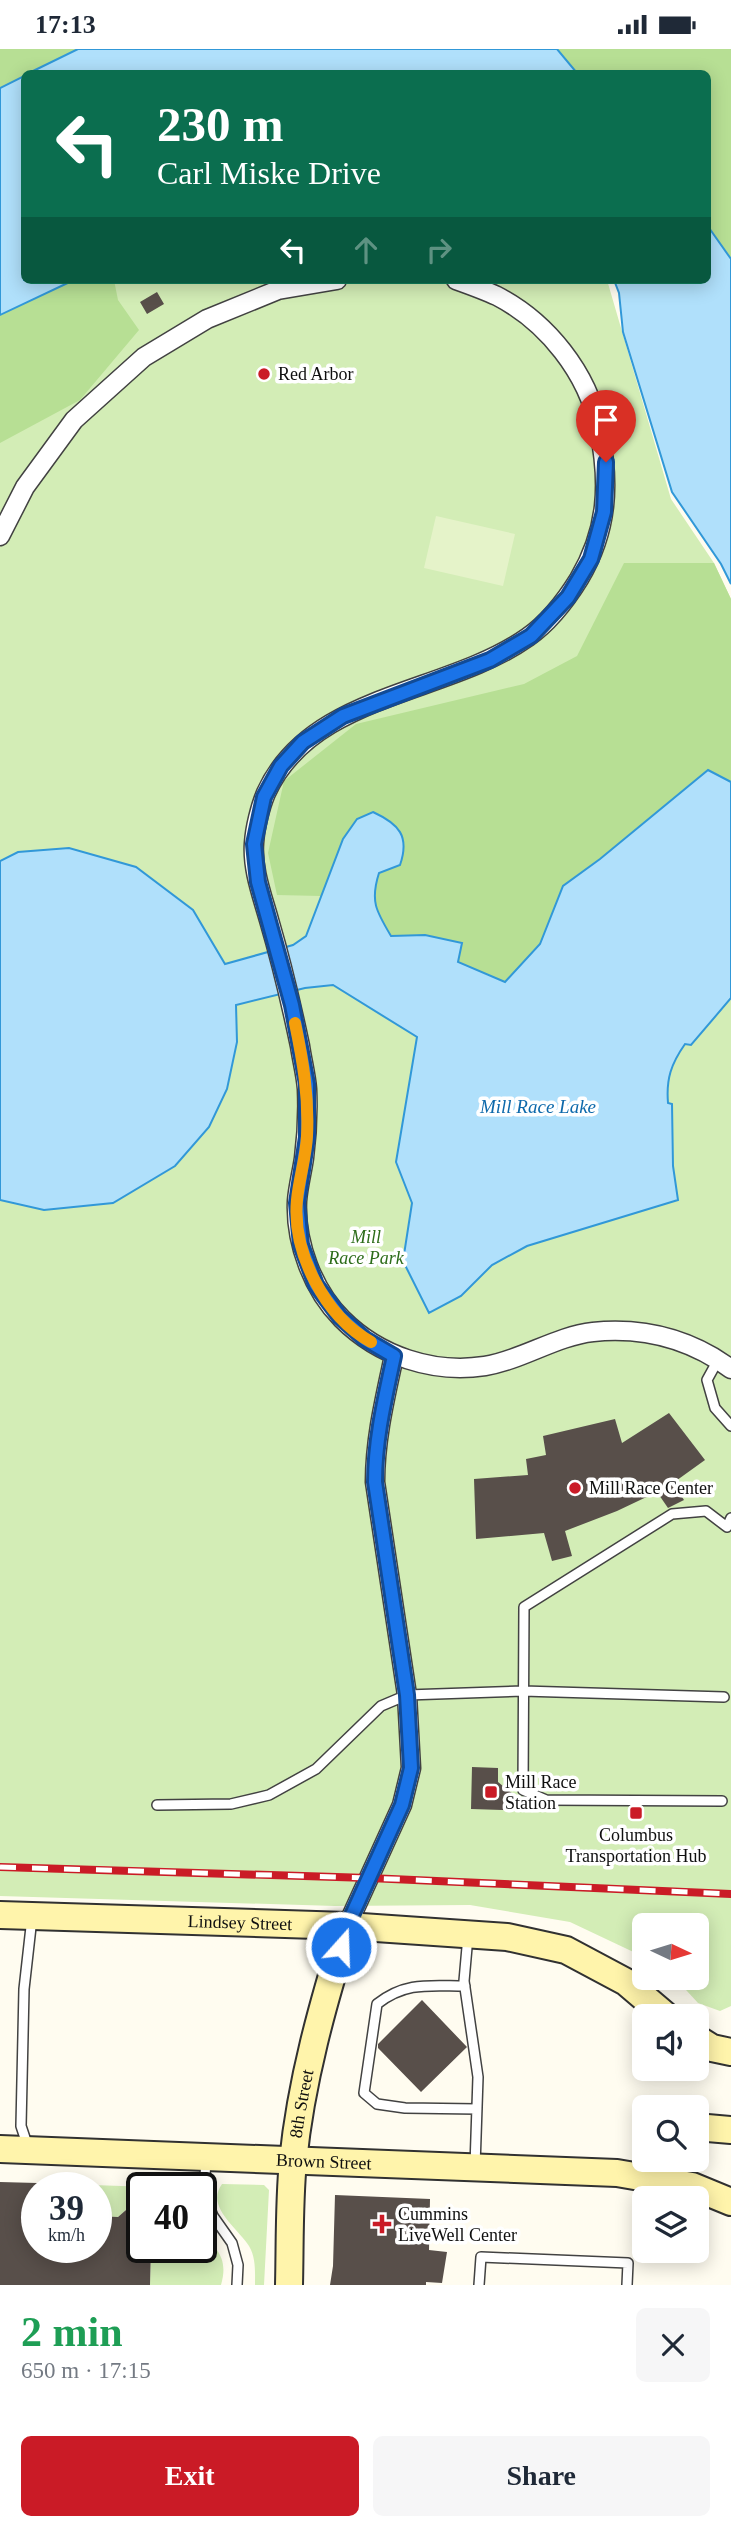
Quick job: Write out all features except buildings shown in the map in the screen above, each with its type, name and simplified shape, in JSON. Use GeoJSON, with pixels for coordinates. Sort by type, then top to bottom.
{"type":"FeatureCollection","features":[{"type":"Feature","properties":{"kind":"main road","name":"Lindsey Street"},"geometry":{"type":"LineString","coordinates":[[0,1915],[347,1926],[508,1937],[566,1950],[626,1982],[652,2004]]}},
{"type":"Feature","properties":{"kind":"main road","name":"8th Street"},"geometry":{"type":"LineString","coordinates":[[289,2285],[293,2161],[305,2084],[324,1997],[347,1926]]}},
{"type":"Feature","properties":{"kind":"main road"},"geometry":{"type":"LineString","coordinates":[[709,2128],[731,2130]]}},
{"type":"Feature","properties":{"kind":"main road","name":"Brown Street"},"geometry":{"type":"LineString","coordinates":[[0,2149],[617,2173],[692,2186],[731,2202]]}},
{"type":"Feature","properties":{"kind":"main road"},"geometry":{"type":"LineString","coordinates":[[617,2173],[632,2165]]}},
{"type":"Feature","properties":{"kind":"street"},"geometry":{"type":"LineString","coordinates":[[0,536],[25,487],[74,420],[144,357],[207,319],[278,290],[313,284]]}},
{"type":"Feature","properties":{"kind":"street"},"geometry":{"type":"LineString","coordinates":[[466,284],[498,297],[536,322],[572,361],[596,412],[606,462],[604,512],[591,559],[568,597],[531,636],[490,660],[343,716],[303,742],[281,766],[264,797],[254,844],[258,882],[292,1005],[307,1084],[307,1137],[297,1203],[301,1245],[316,1285],[340,1317],[365,1339],[394,1356],[438,1367],[485,1366],[588,1332],[635,1330],[678,1339],[724,1365]]}},
{"type":"Feature","properties":{"kind":"street"},"geometry":{"type":"LineString","coordinates":[[347,1926],[402,1805],[411,1768],[407,1695],[375,1482],[375,1455],[381,1415],[394,1356]]}},
{"type":"Feature","properties":{"kind":"lane"},"geometry":{"type":"LineString","coordinates":[[724,1365],[707,1380],[715,1409],[731,1426]]}},
{"type":"Feature","properties":{"kind":"lane"},"geometry":{"type":"LineString","coordinates":[[722,1801],[546,1800],[523,1790],[524,1607],[672,1514],[706,1511],[729,1523]]}},
{"type":"Feature","properties":{"kind":"lane"},"geometry":{"type":"LineString","coordinates":[[157,1805],[231,1804],[269,1795],[316,1769],[381,1706],[407,1695],[523,1691],[724,1697]]}},
{"type":"Feature","properties":{"kind":"lane"},"geometry":{"type":"LineString","coordinates":[[29,2150],[21,2126],[24,1989],[32,1916]]}},
{"type":"Feature","properties":{"kind":"lane"},"geometry":{"type":"LineString","coordinates":[[468,1935],[465,1986],[478,2077],[475,2168]]}},
{"type":"Feature","properties":{"kind":"lane"},"geometry":{"type":"LineString","coordinates":[[465,1986],[414,1986],[393,1991],[377,2004],[364,2094],[377,2105],[477,2109]]}},
{"type":"Feature","properties":{"kind":"lane"},"geometry":{"type":"LineString","coordinates":[[206,2158],[204,2194],[213,2216],[232,2243],[238,2265],[237,2285]]}},
{"type":"Feature","properties":{"kind":"lane"},"geometry":{"type":"LineString","coordinates":[[479,2285],[481,2257],[628,2263],[627,2285]]}},
{"type":"Feature","properties":{"kind":"green space"},"geometry":{"type":"Polygon","coordinates":[[[0,49],[78,49],[35,70],[21,70],[21,78],[0,88],[0,49]]]}},
{"type":"Feature","properties":{"kind":"green space"},"geometry":{"type":"Polygon","coordinates":[[[557,49],[731,49],[731,259],[711,231],[711,70],[574,70],[557,49]]]}},
{"type":"Feature","properties":{"kind":"green space"},"geometry":{"type":"Polygon","coordinates":[[[66,284],[115,284],[118,300],[139,330],[80,400],[0,443],[0,315],[66,284]]]}},
{"type":"Feature","properties":{"kind":"green space","name":"Mill Race Park"},"geometry":{"type":"Polygon","coordinates":[[[79,284],[608,284],[671,499],[714,563],[731,599],[731,2006],[720,2011],[709,2007],[709,2004],[698,2003],[686,1990],[709,1990],[709,1913],[632,1913],[632,1951],[570,1922],[470,1905],[335,1906],[0,1896],[0,321],[79,284]]]}},
{"type":"Feature","properties":{"kind":"green space"},"geometry":{"type":"Polygon","coordinates":[[[436,516],[515,534],[503,586],[424,568],[436,516]]]}},
{"type":"Feature","properties":{"kind":"green space"},"geometry":{"type":"Polygon","coordinates":[[[624,563],[714,563],[731,599],[731,782],[708,770],[563,886],[540,944],[505,982],[458,962],[462,944],[425,935],[391,936],[378,912],[375,891],[379,873],[400,865],[343,839],[321,896],[277,895],[268,853],[284,781],[356,724],[524,684],[577,656],[624,563]]]}},
{"type":"Feature","properties":{"kind":"green space"},"geometry":{"type":"Polygon","coordinates":[[[222,2184],[264,2185],[269,2190],[264,2285],[255,2285],[255,2265],[249,2246],[220,2209],[218,2193],[222,2184]]]}},
{"type":"Feature","properties":{"kind":"green space"},"geometry":{"type":"Polygon","coordinates":[[[112,2186],[126,2186],[126,2210],[118,2217],[112,2217],[112,2186]]]}},
{"type":"Feature","properties":{"kind":"green space"},"geometry":{"type":"Polygon","coordinates":[[[217,2250],[220,2254],[223,2267],[221,2285],[150,2285],[151,2263],[217,2263],[217,2250]]]}},
{"type":"Feature","properties":{"kind":"water"},"geometry":{"type":"Polygon","coordinates":[[[78,49],[557,49],[574,70],[35,70],[78,49]]]}},
{"type":"Feature","properties":{"kind":"water"},"geometry":{"type":"Polygon","coordinates":[[[21,78],[21,284],[66,284],[0,315],[0,88],[21,78]]]}},
{"type":"Feature","properties":{"kind":"water"},"geometry":{"type":"Polygon","coordinates":[[[711,231],[731,259],[731,584],[721,564],[672,492],[623,332],[616,284],[711,284],[711,231]]]}},
{"type":"Feature","properties":{"kind":"water","name":"Mill Race Lake"},"geometry":{"type":"Polygon","coordinates":[[[708,770],[731,782],[731,998],[691,1045],[685,1044],[670,1072],[668,1103],[672,1104],[673,1166],[678,1200],[527,1246],[492,1265],[461,1296],[429,1313],[403,1261],[412,1203],[396,1162],[417,1037],[333,985],[305,988],[236,1005],[237,1042],[227,1089],[209,1127],[175,1166],[113,1203],[44,1210],[0,1200],[0,861],[18,852],[69,848],[136,867],[193,910],[225,964],[293,945],[306,936],[343,839],[357,819],[373,812],[396,826],[403,839],[400,865],[379,873],[375,891],[378,912],[391,936],[425,935],[462,943],[458,962],[505,982],[540,944],[563,886],[708,770]]]}},
{"type":"Feature","properties":{"kind":"railway"},"geometry":{"type":"LineString","coordinates":[[0,1867],[369,1878],[731,1894]]}},
{"type":"Feature","properties":{"kind":"slow traffic"},"geometry":{"type":"LineString","coordinates":[[295,1023],[307,1084],[307,1137],[297,1203],[301,1245],[316,1285],[340,1317],[371,1342]]}},
{"type":"Feature","properties":{"kind":"place","name":"Red Arbor"},"geometry":{"type":"Point","coordinates":[264,374]}},
{"type":"Feature","properties":{"kind":"place","name":"Mill Race Center"},"geometry":{"type":"Point","coordinates":[575,1488]}},
{"type":"Feature","properties":{"kind":"place","name":"Mill Race Station"},"geometry":{"type":"Point","coordinates":[491,1792]}},
{"type":"Feature","properties":{"kind":"place","name":"Columbus Transportation Hub"},"geometry":{"type":"Point","coordinates":[636,1813]}},
{"type":"Feature","properties":{"kind":"place","name":"Cummins LiveWell Center"},"geometry":{"type":"Point","coordinates":[382,2224]}},
{"type":"Feature","properties":{"kind":"route"},"geometry":{"type":"LineString","coordinates":[[341,1947],[347,1926],[402,1805],[411,1768],[407,1695],[375,1482],[375,1455],[381,1415],[394,1356],[365,1339],[340,1317],[316,1285],[301,1245],[297,1203],[307,1137],[307,1084],[292,1005],[258,882],[254,844],[264,797],[281,766],[303,742],[343,716],[490,660],[531,636],[566,599],[591,559],[604,512],[606,462]]}}]}
